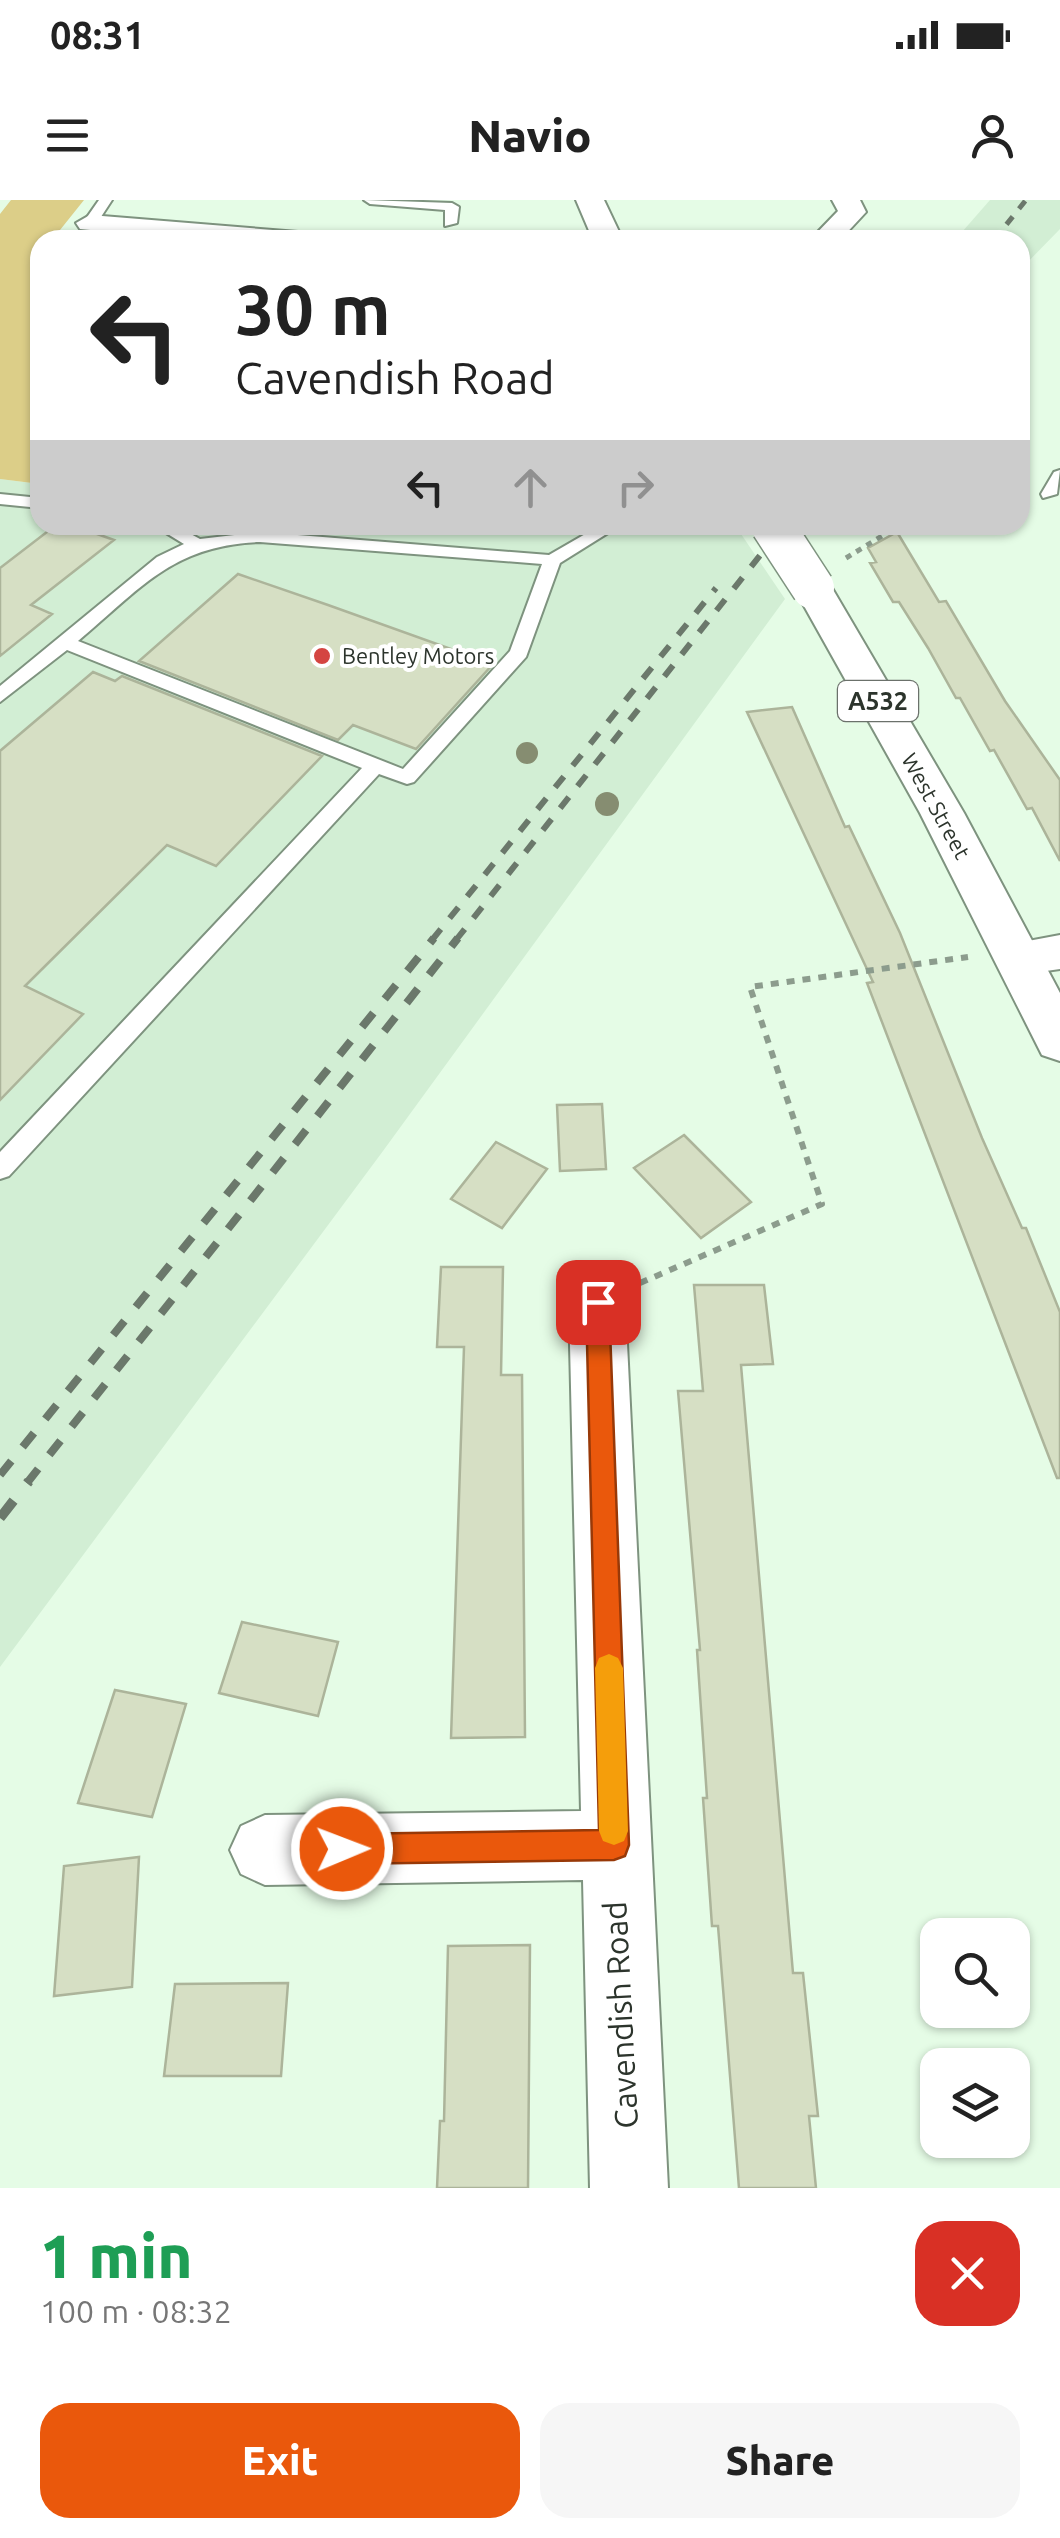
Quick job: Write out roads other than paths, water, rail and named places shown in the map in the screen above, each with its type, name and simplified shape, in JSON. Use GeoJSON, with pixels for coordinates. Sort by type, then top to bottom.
{"type":"FeatureCollection","features":[{"type":"Feature","properties":{"kind":"main road"},"geometry":{"type":"LineString","coordinates":[[590,200],[604,230]]}},
{"type":"Feature","properties":{"kind":"main road","name":"West Street"},"geometry":{"type":"LineString","coordinates":[[779,535],[814,588],[942,813],[1031,954],[1060,1041]]}},
{"type":"Feature","properties":{"kind":"street"},"geometry":{"type":"LineString","coordinates":[[590,200],[598,200]]}},
{"type":"Feature","properties":{"kind":"street"},"geometry":{"type":"LineString","coordinates":[[835,230],[852,212],[846,200]]}},
{"type":"Feature","properties":{"kind":"street"},"geometry":{"type":"LineString","coordinates":[[98,212],[256,224],[272,230]]}},
{"type":"Feature","properties":{"kind":"street","name":"Cavendish Road"},"geometry":{"type":"LineString","coordinates":[[598,1302],[629,2188]]}},
{"type":"Feature","properties":{"kind":"street"},"geometry":{"type":"LineString","coordinates":[[264,1850],[614,1845]]}},
{"type":"Feature","properties":{"kind":"lane"},"geometry":{"type":"LineString","coordinates":[[370,200],[452,207],[450,223]]}},
{"type":"Feature","properties":{"kind":"lane"},"geometry":{"type":"LineString","coordinates":[[1048,494],[1060,475]]}},
{"type":"Feature","properties":{"kind":"lane"},"geometry":{"type":"LineString","coordinates":[[0,499],[30,503]]}},
{"type":"Feature","properties":{"kind":"lane"},"geometry":{"type":"LineString","coordinates":[[179,535],[196,544]]}},
{"type":"Feature","properties":{"kind":"lane"},"geometry":{"type":"LineString","coordinates":[[0,696],[163,561],[216,538],[260,537],[552,560],[596,535]]}},
{"type":"Feature","properties":{"kind":"lane"},"geometry":{"type":"LineString","coordinates":[[65,642],[407,777],[519,653],[552,560]]}},
{"type":"Feature","properties":{"kind":"lane"},"geometry":{"type":"LineString","coordinates":[[0,1169],[374,766]]}},
{"type":"Feature","properties":{"kind":"railway"},"geometry":{"type":"LineString","coordinates":[[1002,230],[1026,200]]}},
{"type":"Feature","properties":{"kind":"railway"},"geometry":{"type":"LineString","coordinates":[[456,940],[776,535]]}},
{"type":"Feature","properties":{"kind":"railway"},"geometry":{"type":"LineString","coordinates":[[432,940],[716,588]]}},
{"type":"Feature","properties":{"kind":"railway"},"geometry":{"type":"LineString","coordinates":[[0,1475],[434,938]]}},
{"type":"Feature","properties":{"kind":"railway"},"geometry":{"type":"LineString","coordinates":[[27,1483],[458,938]]}},
{"type":"Feature","properties":{"kind":"railway"},"geometry":{"type":"LineString","coordinates":[[0,1518],[29,1481]]}},
{"type":"Feature","properties":{"kind":"place","name":"Bentley Motors"},"geometry":{"type":"Point","coordinates":[322,656]}}]}
